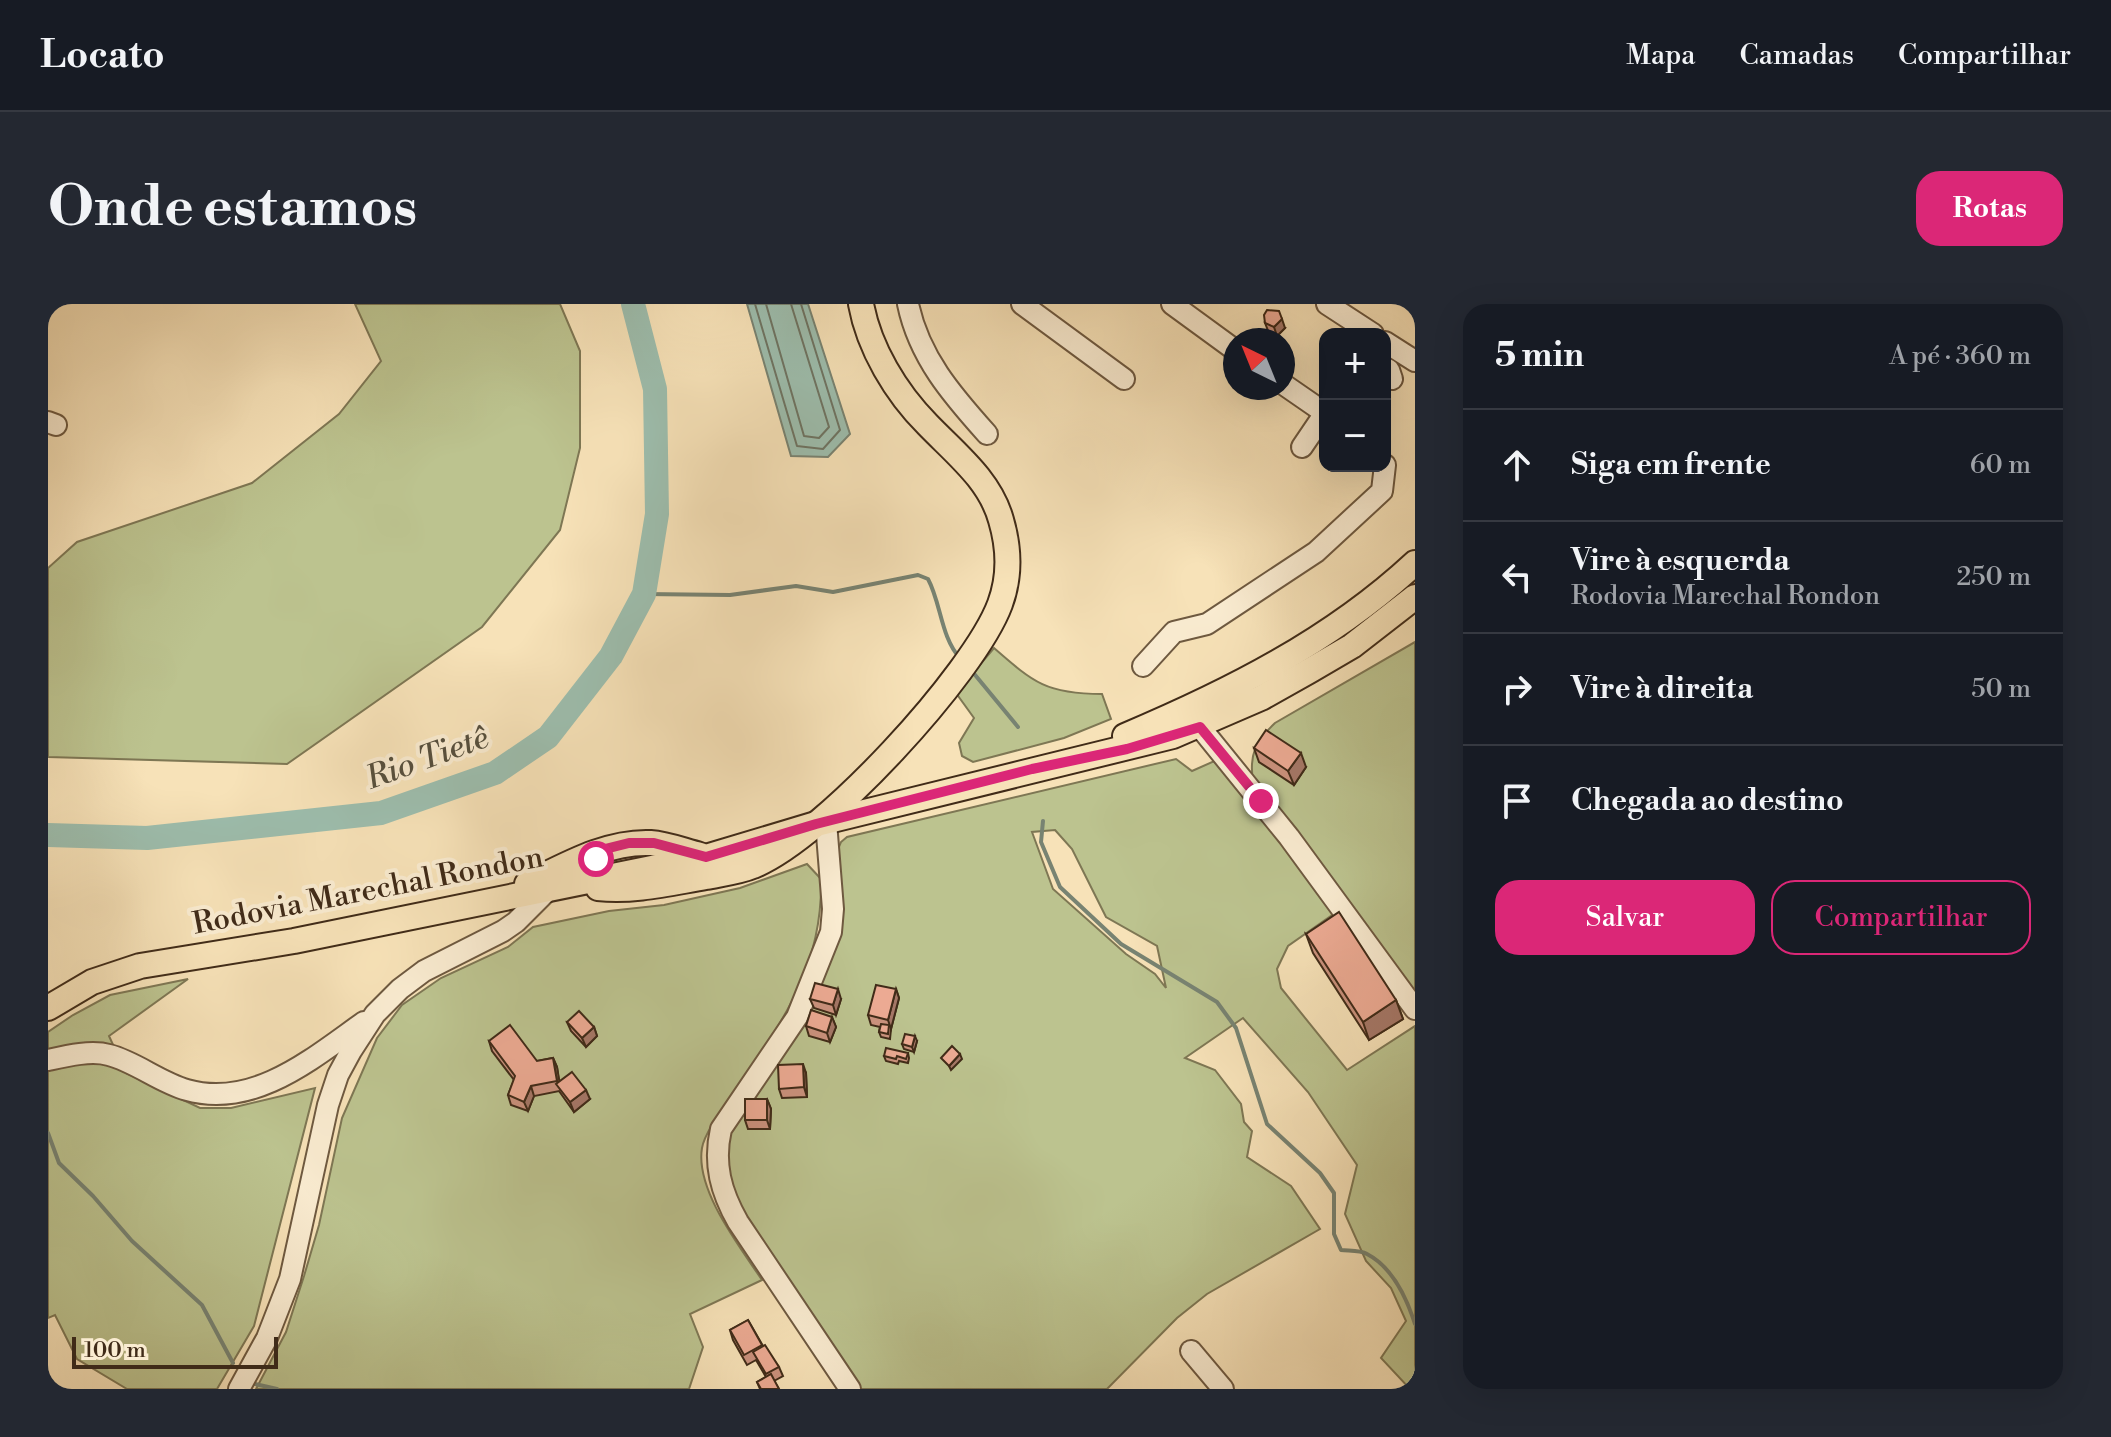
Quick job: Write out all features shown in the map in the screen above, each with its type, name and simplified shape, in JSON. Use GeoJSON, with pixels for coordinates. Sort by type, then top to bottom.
{"type":"FeatureCollection","features":[{"type":"Feature","properties":{"kind":"main road"},"geometry":{"type":"LineString","coordinates":[[601,850],[595,864],[606,883],[648,888],[751,867],[787,847],[821,823],[902,743],[974,650],[996,614],[1007,573],[1007,545],[1001,518],[989,492],[972,469],[899,391],[872,339],[861,304]]}},
{"type":"Feature","properties":{"kind":"main road","name":"Rodovia Marechal Rondon"},"geometry":{"type":"LineString","coordinates":[[1032,769],[1119,739],[1220,694],[1302,648],[1382,592],[1415,563]]}},
{"type":"Feature","properties":{"kind":"main road","name":"Rodovia Marechal Rondon"},"geometry":{"type":"LineString","coordinates":[[48,1008],[92,982],[140,966],[294,941],[559,887],[606,883],[821,823],[1032,769],[1127,749],[1200,727],[1261,698],[1352,646],[1415,597]]}},
{"type":"Feature","properties":{"kind":"main road"},"geometry":{"type":"LineString","coordinates":[[490,901],[601,850],[629,843],[654,843],[718,854],[868,775]]}},
{"type":"Feature","properties":{"kind":"street"},"geometry":{"type":"LineString","coordinates":[[908,304],[914,332],[929,361],[956,399],[987,434]]}},
{"type":"Feature","properties":{"kind":"street"},"geometry":{"type":"LineString","coordinates":[[1022,304],[1124,379]]}},
{"type":"Feature","properties":{"kind":"street"},"geometry":{"type":"LineString","coordinates":[[1172,304],[1223,341]]}},
{"type":"Feature","properties":{"kind":"street"},"geometry":{"type":"LineString","coordinates":[[1327,304],[1364,328]]}},
{"type":"Feature","properties":{"kind":"street"},"geometry":{"type":"LineString","coordinates":[[1391,346],[1415,361]]}},
{"type":"Feature","properties":{"kind":"street"},"geometry":{"type":"LineString","coordinates":[[1295,392],[1319,409]]}},
{"type":"Feature","properties":{"kind":"street"},"geometry":{"type":"LineString","coordinates":[[1302,447],[1319,422]]}},
{"type":"Feature","properties":{"kind":"street"},"geometry":{"type":"LineString","coordinates":[[1143,666],[1174,632],[1207,624],[1316,552],[1382,491],[1384,472]]}},
{"type":"Feature","properties":{"kind":"street"},"geometry":{"type":"LineString","coordinates":[[1200,727],[1289,837],[1415,1009]]}},
{"type":"Feature","properties":{"kind":"street"},"geometry":{"type":"LineString","coordinates":[[821,823],[833,909],[831,932],[797,1017],[721,1129],[717,1156],[726,1201],[850,1389]]}},
{"type":"Feature","properties":{"kind":"street"},"geometry":{"type":"LineString","coordinates":[[48,1060],[107,1054],[187,1090],[211,1094],[240,1092],[280,1078],[375,1014],[424,971],[503,931],[559,887]]}},
{"type":"Feature","properties":{"kind":"street"},"geometry":{"type":"LineString","coordinates":[[239,1389],[267,1338],[290,1279],[328,1105],[338,1075],[375,1014]]}},
{"type":"Feature","properties":{"kind":"street"},"geometry":{"type":"LineString","coordinates":[[1191,1351],[1223,1389]]}},
{"type":"Feature","properties":{"kind":"green space"},"geometry":{"type":"Polygon","coordinates":[[[355,304],[560,304],[580,351],[580,448],[560,530],[482,627],[287,764],[48,757],[48,568],[77,542],[252,483],[339,414],[381,361],[355,304]]]}},
{"type":"Feature","properties":{"kind":"green space"},"geometry":{"type":"Polygon","coordinates":[[[1415,642],[1415,1005],[1253,781],[1252,764],[1258,743],[1275,723],[1415,642]]]}},
{"type":"Feature","properties":{"kind":"green space"},"geometry":{"type":"Polygon","coordinates":[[[994,648],[1042,684],[1068,692],[1102,694],[1111,719],[1064,738],[973,762],[962,756],[959,743],[974,718],[956,693],[994,648]]]}},
{"type":"Feature","properties":{"kind":"green space"},"geometry":{"type":"Polygon","coordinates":[[[1176,759],[1192,771],[1219,759],[1335,913],[1288,946],[1277,969],[1281,988],[1347,1070],[1415,1026],[1415,1389],[1410,1389],[1381,1358],[1406,1321],[1391,1288],[1366,1261],[1345,1214],[1357,1165],[1308,1092],[1243,1018],[1185,1058],[1215,1070],[1241,1104],[1244,1122],[1252,1131],[1247,1157],[1291,1186],[1320,1229],[1207,1294],[1177,1318],[1107,1389],[857,1389],[729,1198],[726,1132],[821,980],[837,852],[847,837],[1176,759]],[[1055,830],[1032,832],[1053,889],[1126,954],[1155,974],[1166,988],[1157,946],[1106,917],[1072,849],[1055,830]]]}},
{"type":"Feature","properties":{"kind":"green space"},"geometry":{"type":"Polygon","coordinates":[[[807,864],[821,879],[816,938],[808,964],[786,1013],[712,1124],[702,1148],[705,1182],[712,1200],[762,1280],[690,1314],[703,1347],[689,1389],[256,1389],[286,1332],[304,1276],[319,1225],[342,1118],[377,1038],[402,1005],[441,978],[508,947],[533,927],[609,911],[664,905],[740,888],[807,864]]]}},
{"type":"Feature","properties":{"kind":"green space"},"geometry":{"type":"Polygon","coordinates":[[[188,979],[109,1036],[126,1073],[200,1108],[231,1108],[315,1088],[254,1326],[217,1389],[127,1389],[77,1359],[55,1315],[48,1318],[48,1032],[110,995],[188,979]]]}},
{"type":"Feature","properties":{"kind":"water"},"geometry":{"type":"Polygon","coordinates":[[[747,304],[808,304],[850,434],[828,457],[791,456],[747,304]]]}},
{"type":"Feature","properties":{"kind":"building"},"geometry":{"type":"Polygon","coordinates":[[[1267,310],[1279,311],[1282,319],[1274,327],[1265,323],[1267,310]]]}},
{"type":"Feature","properties":{"kind":"building"},"geometry":{"type":"Polygon","coordinates":[[[1266,730],[1301,753],[1288,771],[1254,748],[1266,730]]]}},
{"type":"Feature","properties":{"kind":"building"},"geometry":{"type":"Polygon","coordinates":[[[1339,912],[1396,1000],[1363,1022],[1306,934],[1339,912]]]}},
{"type":"Feature","properties":{"kind":"building"},"geometry":{"type":"Polygon","coordinates":[[[815,983],[838,989],[833,1005],[810,999],[815,983]]]}},
{"type":"Feature","properties":{"kind":"building"},"geometry":{"type":"Polygon","coordinates":[[[876,985],[896,989],[888,1020],[868,1015],[876,985]]]}},
{"type":"Feature","properties":{"kind":"building"},"geometry":{"type":"Polygon","coordinates":[[[811,1010],[832,1017],[827,1033],[806,1026],[811,1010]]]}},
{"type":"Feature","properties":{"kind":"building"},"geometry":{"type":"Polygon","coordinates":[[[579,1011],[594,1027],[582,1038],[567,1022],[579,1011]]]}},
{"type":"Feature","properties":{"kind":"building"},"geometry":{"type":"Polygon","coordinates":[[[881,1024],[889,1025],[888,1034],[879,1032],[881,1024]]]}},
{"type":"Feature","properties":{"kind":"building"},"geometry":{"type":"Polygon","coordinates":[[[510,1025],[537,1061],[553,1058],[557,1081],[531,1086],[524,1102],[508,1095],[515,1076],[489,1041],[510,1025]]]}},
{"type":"Feature","properties":{"kind":"building"},"geometry":{"type":"Polygon","coordinates":[[[905,1034],[915,1036],[912,1047],[902,1044],[905,1034]]]}},
{"type":"Feature","properties":{"kind":"building"},"geometry":{"type":"Polygon","coordinates":[[[952,1046],[960,1054],[949,1066],[941,1058],[952,1046]]]}},
{"type":"Feature","properties":{"kind":"building"},"geometry":{"type":"Polygon","coordinates":[[[886,1048],[908,1053],[906,1059],[884,1056],[886,1048]]]}},
{"type":"Feature","properties":{"kind":"building"},"geometry":{"type":"Polygon","coordinates":[[[803,1064],[804,1087],[779,1089],[778,1065],[803,1064]]]}},
{"type":"Feature","properties":{"kind":"building"},"geometry":{"type":"Polygon","coordinates":[[[572,1072],[586,1090],[570,1102],[556,1084],[572,1072]]]}},
{"type":"Feature","properties":{"kind":"building"},"geometry":{"type":"Polygon","coordinates":[[[745,1099],[767,1099],[767,1120],[745,1120],[745,1099]]]}},
{"type":"Feature","properties":{"kind":"building"},"geometry":{"type":"Polygon","coordinates":[[[748,1320],[762,1345],[744,1355],[730,1330],[748,1320]]]}},
{"type":"Feature","properties":{"kind":"building"},"geometry":{"type":"Polygon","coordinates":[[[765,1345],[779,1367],[766,1374],[753,1352],[765,1345]]]}},
{"type":"Feature","properties":{"kind":"building"},"geometry":{"type":"Polygon","coordinates":[[[771,1374],[779,1389],[761,1389],[757,1382],[771,1374]]]}},
{"type":"Feature","properties":{"kind":"waterway","name":"Rio Tietê"},"geometry":{"type":"LineString","coordinates":[[48,835],[147,838],[381,813],[495,773],[548,737],[611,656],[644,594],[657,514],[655,389],[633,304]]}},
{"type":"Feature","properties":{"kind":"waterway"},"geometry":{"type":"LineString","coordinates":[[644,594],[730,595],[796,586],[833,592],[918,575],[928,579],[949,641],[960,658]]}},
{"type":"Feature","properties":{"kind":"waterway"},"geometry":{"type":"LineString","coordinates":[[971,670],[1018,727]]}},
{"type":"Feature","properties":{"kind":"waterway"},"geometry":{"type":"LineString","coordinates":[[1043,821],[1041,842],[1060,887],[1121,944],[1217,1002],[1236,1028],[1267,1124],[1320,1173],[1334,1193],[1334,1234],[1341,1250],[1364,1253],[1384,1267],[1403,1294],[1415,1324]]}},
{"type":"Feature","properties":{"kind":"waterway"},"geometry":{"type":"LineString","coordinates":[[48,1133],[59,1163],[132,1241],[202,1305],[233,1363]]}},
{"type":"Feature","properties":{"kind":"waterway"},"geometry":{"type":"LineString","coordinates":[[255,1384],[277,1389]]}},
{"type":"Feature","properties":{"kind":"route"},"geometry":{"type":"LineString","coordinates":[[596,859],[601,850],[629,843],[654,843],[706,857],[816,824],[1032,769],[1127,749],[1200,727],[1261,801]]}}]}
